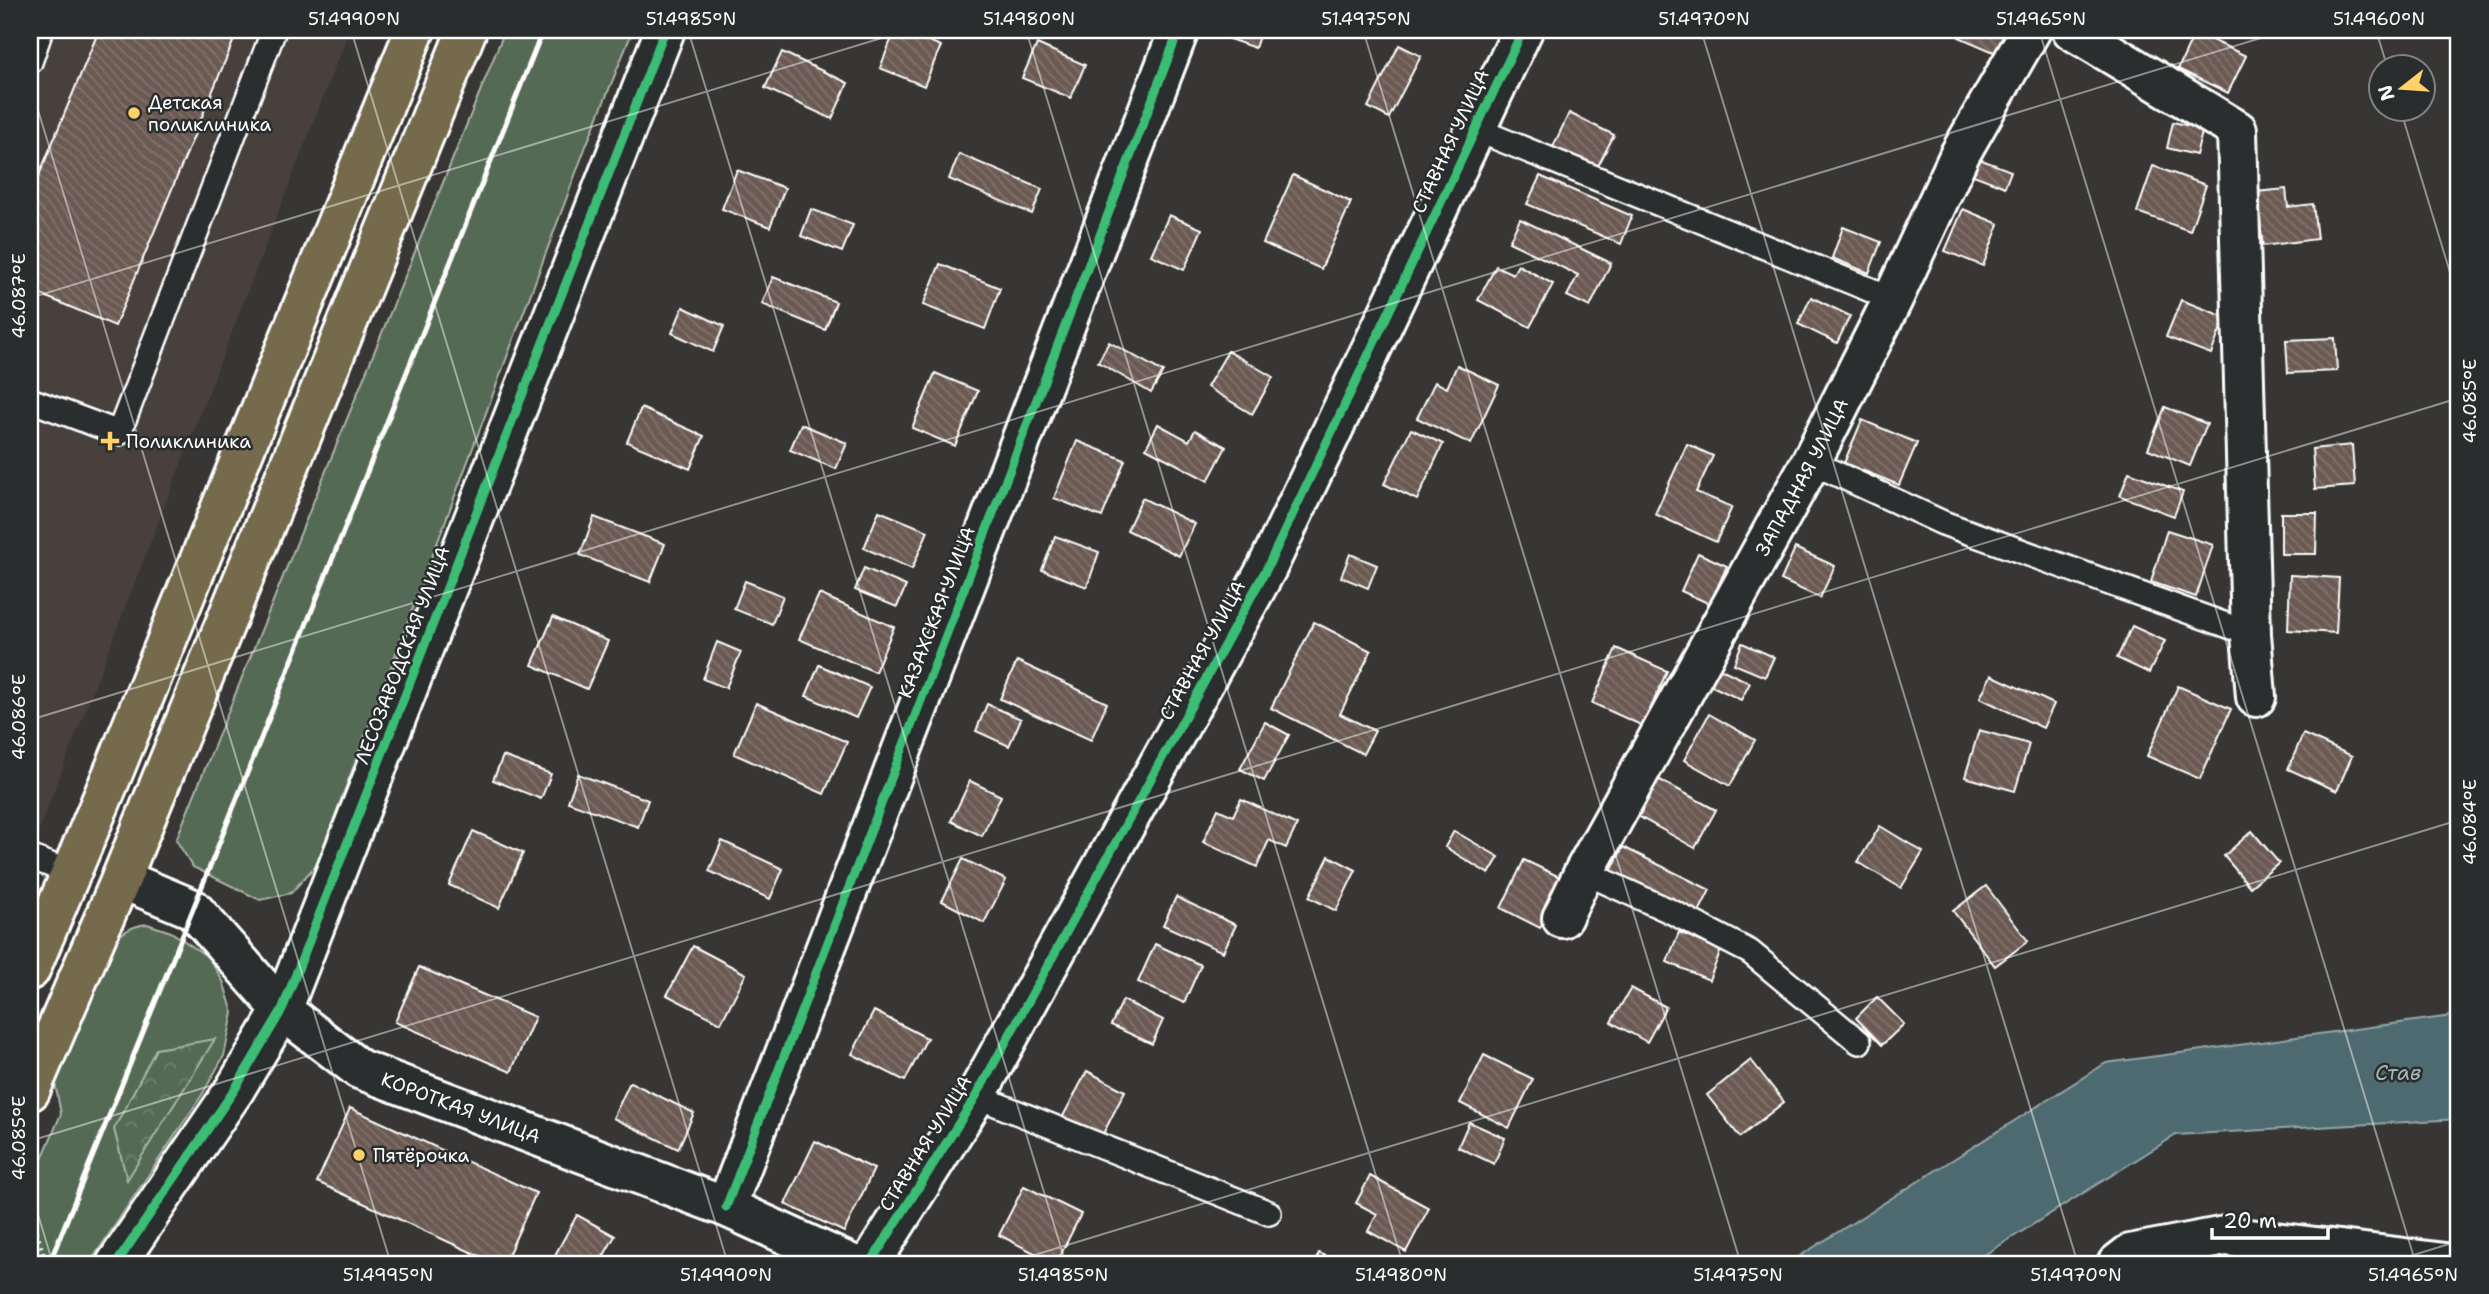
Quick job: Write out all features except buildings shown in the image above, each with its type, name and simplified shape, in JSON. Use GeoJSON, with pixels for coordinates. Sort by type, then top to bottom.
{"type":"FeatureCollection","features":[{"type":"Feature","properties":{"kind":"main road"},"geometry":{"type":"LineString","coordinates":[[30,970],[415,30]]}},
{"type":"Feature","properties":{"kind":"main road"},"geometry":{"type":"LineString","coordinates":[[30,1091],[121,878],[467,30]]}},
{"type":"Feature","properties":{"kind":"street","name":"ЛЕСОЗАВОДСКАЯ УЛИЦА"},"geometry":{"type":"LineString","coordinates":[[116,1264],[235,1089],[282,1010],[665,30]]}},
{"type":"Feature","properties":{"kind":"street","name":"КАЗАХСКАЯ УЛИЦА"},"geometry":{"type":"LineString","coordinates":[[726,1207],[1179,30]]}},
{"type":"Feature","properties":{"kind":"street","name":"СТАВНАЯ УЛИЦА"},"geometry":{"type":"LineString","coordinates":[[870,1264],[976,1096],[1267,568],[1523,30]]}},
{"type":"Feature","properties":{"kind":"street","name":"ЗАПАДНАЯ УЛИЦА"},"geometry":{"type":"LineString","coordinates":[[1562,918],[1584,872],[1811,462],[1894,299],[1960,154],[2031,30]]}},
{"type":"Feature","properties":{"kind":"street"},"geometry":{"type":"LineString","coordinates":[[2072,30],[2237,130],[2251,634],[2256,698]]}},
{"type":"Feature","properties":{"kind":"street","name":"КОРОТКАЯ УЛИЦА"},"geometry":{"type":"LineString","coordinates":[[121,878],[193,909],[282,1010],[359,1069],[726,1207],[851,1264]]}},
{"type":"Feature","properties":{"kind":"street"},"geometry":{"type":"LineString","coordinates":[[2116,1264],[2130,1254],[2225,1236],[2453,1264]]}},
{"type":"Feature","properties":{"kind":"lane"},"geometry":{"type":"LineString","coordinates":[[30,62],[41,30]]}},
{"type":"Feature","properties":{"kind":"lane"},"geometry":{"type":"LineString","coordinates":[[30,400],[119,433],[274,30]]}},
{"type":"Feature","properties":{"kind":"lane"},"geometry":{"type":"LineString","coordinates":[[1475,129],[1894,299]]}},
{"type":"Feature","properties":{"kind":"lane"},"geometry":{"type":"LineString","coordinates":[[1811,462],[1943,523],[2251,634]]}},
{"type":"Feature","properties":{"kind":"lane"},"geometry":{"type":"LineString","coordinates":[[30,858],[71,873]]}},
{"type":"Feature","properties":{"kind":"lane"},"geometry":{"type":"LineString","coordinates":[[1584,872],[1672,912],[1750,952],[1859,1042]]}},
{"type":"Feature","properties":{"kind":"lane"},"geometry":{"type":"LineString","coordinates":[[976,1096],[1269,1213]]}},
{"type":"Feature","properties":{"kind":"path"},"geometry":{"type":"LineString","coordinates":[[30,1228],[37,1233],[46,1264]]}},
{"type":"Feature","properties":{"kind":"shaded area","name":"Поликлиника"},"geometry":{"type":"Polygon","coordinates":[[[30,30],[349,30],[30,853],[30,30]]]}},
{"type":"Feature","properties":{"kind":"green space"},"geometry":{"type":"Polygon","coordinates":[[[505,30],[633,30],[586,146],[317,864],[291,893],[260,900],[193,867],[176,840],[505,30]]]}},
{"type":"Feature","properties":{"kind":"green space"},"geometry":{"type":"Polygon","coordinates":[[[147,924],[171,932],[208,957],[223,981],[233,1013],[224,1056],[202,1095],[89,1264],[30,1264],[30,1187],[61,1114],[55,1083],[110,946],[126,931],[147,924]]]}},
{"type":"Feature","properties":{"kind":"green space"},"geometry":{"type":"Polygon","coordinates":[[[215,1039],[127,1180],[114,1129],[156,1049],[215,1039]]]}},
{"type":"Feature","properties":{"kind":"water","name":"Став"},"geometry":{"type":"Polygon","coordinates":[[[2459,1015],[2459,1119],[2176,1135],[1970,1264],[1795,1264],[1800,1256],[2106,1063],[2459,1015]]]}},
{"type":"Feature","properties":{"kind":"railway"},"geometry":{"type":"LineString","coordinates":[[49,1264],[543,30]]}},
{"type":"Feature","properties":{"kind":"cycle path"},"geometry":{"type":"LineString","coordinates":[[116,1264],[235,1089],[282,1010],[665,30]]}},
{"type":"Feature","properties":{"kind":"cycle path"},"geometry":{"type":"LineString","coordinates":[[726,1207],[1179,30]]}},
{"type":"Feature","properties":{"kind":"cycle path"},"geometry":{"type":"LineString","coordinates":[[870,1264],[976,1096],[1267,568],[1523,30]]}},
{"type":"Feature","properties":{"kind":"place","name":"Детская поликлиника"},"geometry":{"type":"Point","coordinates":[134,113]}},
{"type":"Feature","properties":{"kind":"place","name":"Поликлиника"},"geometry":{"type":"Point","coordinates":[110,441]}},
{"type":"Feature","properties":{"kind":"place","name":"Пятёрочка"},"geometry":{"type":"Point","coordinates":[359,1155]}}]}
